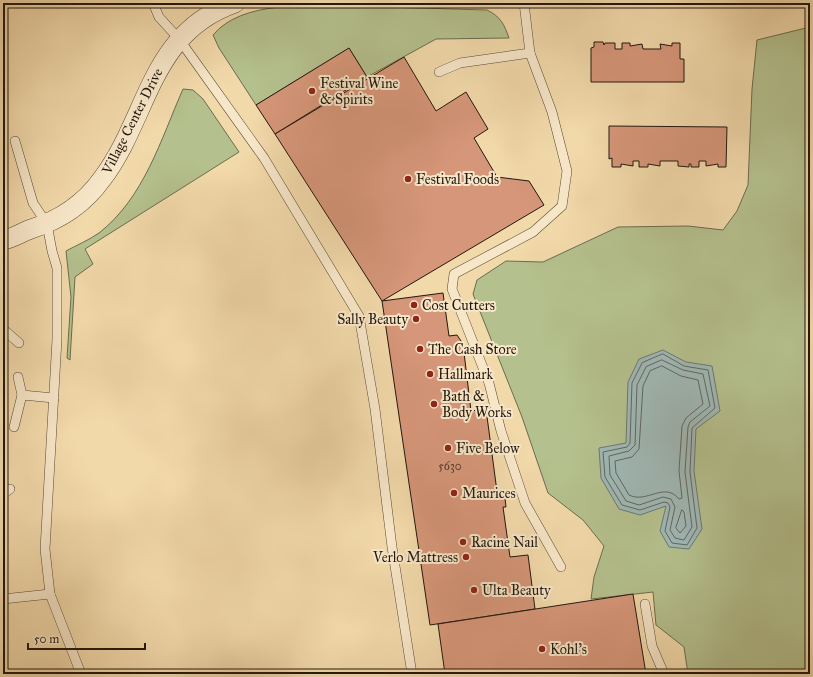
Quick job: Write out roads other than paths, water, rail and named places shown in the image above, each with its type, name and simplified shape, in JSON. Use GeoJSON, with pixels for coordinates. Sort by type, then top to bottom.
{"type":"FeatureCollection","features":[{"type":"Feature","properties":{"kind":"street","name":"Village Center Drive"},"geometry":{"type":"LineString","coordinates":[[3,240],[47,224],[68,212],[87,197],[102,179],[117,154],[156,72],[179,39],[210,15],[235,3]]}},
{"type":"Feature","properties":{"kind":"street"},"geometry":{"type":"LineString","coordinates":[[3,225],[24,232]]}},
{"type":"Feature","properties":{"kind":"lane"},"geometry":{"type":"LineString","coordinates":[[153,3],[159,17],[179,39],[264,158],[359,316],[375,409],[392,547],[412,674]]}},
{"type":"Feature","properties":{"kind":"lane"},"geometry":{"type":"LineString","coordinates":[[524,3],[530,53],[552,112],[567,171],[562,206],[533,232],[454,274],[452,289],[489,383],[502,431],[525,503],[561,567]]}},
{"type":"Feature","properties":{"kind":"lane"},"geometry":{"type":"LineString","coordinates":[[439,72],[460,63],[530,53]]}},
{"type":"Feature","properties":{"kind":"lane"},"geometry":{"type":"LineString","coordinates":[[15,140],[33,203],[47,224],[57,268],[57,338],[44,549],[50,594],[81,674]]}},
{"type":"Feature","properties":{"kind":"lane"},"geometry":{"type":"LineString","coordinates":[[3,330],[20,343]]}},
{"type":"Feature","properties":{"kind":"lane"},"geometry":{"type":"LineString","coordinates":[[14,427],[22,395],[18,377]]}},
{"type":"Feature","properties":{"kind":"lane"},"geometry":{"type":"LineString","coordinates":[[22,395],[54,398]]}},
{"type":"Feature","properties":{"kind":"lane"},"geometry":{"type":"LineString","coordinates":[[3,599],[50,594]]}},
{"type":"Feature","properties":{"kind":"lane"},"geometry":{"type":"LineString","coordinates":[[645,604],[652,646],[664,674]]}},
{"type":"Feature","properties":{"kind":"water"},"geometry":{"type":"Polygon","coordinates":[[[663,350],[686,362],[712,366],[720,411],[696,429],[694,471],[702,529],[689,549],[669,547],[660,531],[666,506],[640,515],[619,509],[601,478],[599,448],[626,443],[628,382],[639,359],[663,350]]]}},
{"type":"Feature","properties":{"kind":"place","name":"Festival Wine & Spirits"},"geometry":{"type":"Point","coordinates":[312,91]}},
{"type":"Feature","properties":{"kind":"place","name":"Festival Foods"},"geometry":{"type":"Point","coordinates":[408,179]}},
{"type":"Feature","properties":{"kind":"place","name":"Cost Cutters"},"geometry":{"type":"Point","coordinates":[414,305]}},
{"type":"Feature","properties":{"kind":"place","name":"Sally Beauty"},"geometry":{"type":"Point","coordinates":[416,319]}},
{"type":"Feature","properties":{"kind":"place","name":"The Cash Store"},"geometry":{"type":"Point","coordinates":[420,349]}},
{"type":"Feature","properties":{"kind":"place","name":"Hallmark"},"geometry":{"type":"Point","coordinates":[430,374]}},
{"type":"Feature","properties":{"kind":"place","name":"Bath & Body Works"},"geometry":{"type":"Point","coordinates":[434,404]}},
{"type":"Feature","properties":{"kind":"place","name":"Five Below"},"geometry":{"type":"Point","coordinates":[448,448]}},
{"type":"Feature","properties":{"kind":"place","name":"Maurices"},"geometry":{"type":"Point","coordinates":[454,493]}},
{"type":"Feature","properties":{"kind":"place","name":"Racine Nail"},"geometry":{"type":"Point","coordinates":[463,542]}},
{"type":"Feature","properties":{"kind":"place","name":"Verlo Mattress"},"geometry":{"type":"Point","coordinates":[466,557]}},
{"type":"Feature","properties":{"kind":"place","name":"Ulta Beauty"},"geometry":{"type":"Point","coordinates":[474,590]}},
{"type":"Feature","properties":{"kind":"place","name":"Kohl's"},"geometry":{"type":"Point","coordinates":[542,649]}}]}
